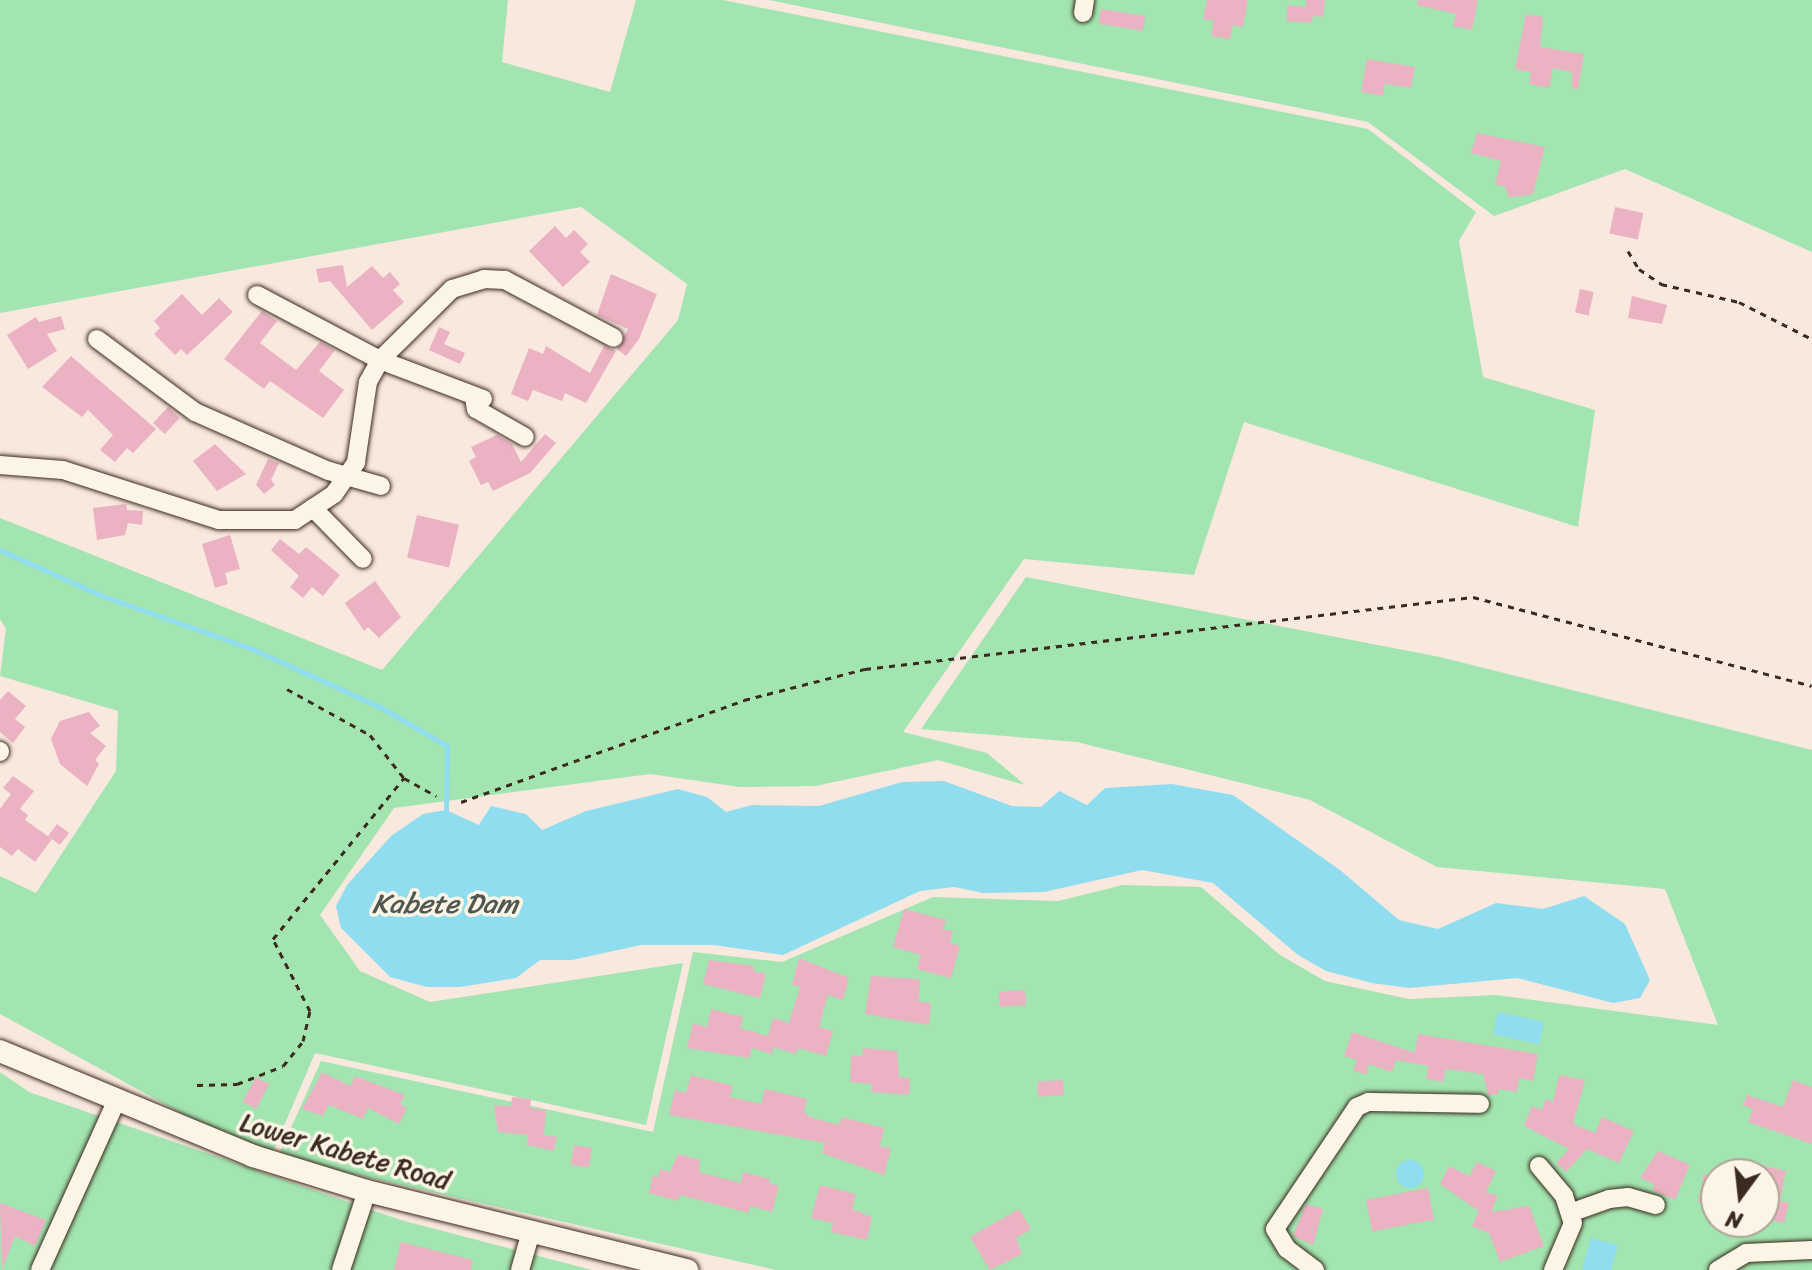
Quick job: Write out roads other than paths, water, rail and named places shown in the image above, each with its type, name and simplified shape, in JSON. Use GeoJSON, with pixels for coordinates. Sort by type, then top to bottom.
{"type":"FeatureCollection","features":[{"type":"Feature","properties":{"kind":"main road","name":"Lower Kabete Road"},"geometry":{"type":"LineString","coordinates":[[0,1051],[116,1102],[253,1156],[367,1191],[687,1270]]}},
{"type":"Feature","properties":{"kind":"street"},"geometry":{"type":"LineString","coordinates":[[0,465],[63,470],[219,520],[295,520],[334,494],[361,451],[368,382],[380,360],[452,289],[484,279],[505,280],[614,338]]}},
{"type":"Feature","properties":{"kind":"street"},"geometry":{"type":"LineString","coordinates":[[257,295],[380,360],[479,398],[476,409],[525,437]]}},
{"type":"Feature","properties":{"kind":"street"},"geometry":{"type":"LineString","coordinates":[[97,339],[195,412],[344,477],[381,486]]}},
{"type":"Feature","properties":{"kind":"street"},"geometry":{"type":"LineString","coordinates":[[313,508],[363,559]]}},
{"type":"Feature","properties":{"kind":"street"},"geometry":{"type":"LineString","coordinates":[[40,1270],[116,1102]]}},
{"type":"Feature","properties":{"kind":"street"},"geometry":{"type":"LineString","coordinates":[[1315,1270],[1287,1249],[1275,1229],[1357,1107],[1368,1102],[1480,1104]]}},
{"type":"Feature","properties":{"kind":"street"},"geometry":{"type":"LineString","coordinates":[[1539,1166],[1556,1184],[1570,1213],[1570,1240],[1553,1270]]}},
{"type":"Feature","properties":{"kind":"street"},"geometry":{"type":"LineString","coordinates":[[341,1270],[367,1191]]}},
{"type":"Feature","properties":{"kind":"street"},"geometry":{"type":"LineString","coordinates":[[1570,1213],[1609,1199],[1628,1197],[1656,1205]]}},
{"type":"Feature","properties":{"kind":"street"},"geometry":{"type":"LineString","coordinates":[[520,1270],[531,1232]]}},
{"type":"Feature","properties":{"kind":"street"},"geometry":{"type":"LineString","coordinates":[[1718,1270],[1746,1253],[1812,1250]]}},
{"type":"Feature","properties":{"kind":"water","name":"Kabete Dam"},"geometry":{"type":"Polygon","coordinates":[[[944,781],[1012,806],[1041,807],[1059,791],[1087,805],[1105,788],[1172,784],[1233,795],[1340,870],[1399,920],[1438,929],[1496,903],[1543,909],[1584,896],[1625,924],[1650,980],[1640,998],[1613,1003],[1517,978],[1409,988],[1372,983],[1326,971],[1298,955],[1213,883],[1142,870],[1044,892],[983,893],[954,887],[920,891],[783,955],[714,945],[641,945],[572,960],[540,960],[516,978],[460,987],[427,987],[390,977],[341,928],[336,906],[347,885],[391,836],[423,814],[446,810],[479,825],[491,806],[526,814],[542,830],[586,811],[678,789],[707,797],[726,812],[752,805],[819,806],[902,782],[944,781]]]}},
{"type":"Feature","properties":{"kind":"water"},"geometry":{"type":"Polygon","coordinates":[[[1498,1012],[1544,1022],[1539,1044],[1493,1034],[1498,1012]]]}},
{"type":"Feature","properties":{"kind":"water"},"geometry":{"type":"Polygon","coordinates":[[[1410,1160],[1420,1164],[1424,1174],[1420,1184],[1410,1188],[1400,1184],[1396,1174],[1400,1164],[1410,1160]]]}},
{"type":"Feature","properties":{"kind":"water"},"geometry":{"type":"Polygon","coordinates":[[[1591,1238],[1618,1245],[1611,1270],[1582,1270],[1591,1238]]]}},
{"type":"Feature","properties":{"kind":"waterway"},"geometry":{"type":"LineString","coordinates":[[0,550],[100,595],[250,648],[382,708],[447,746],[446,810]]}}]}
